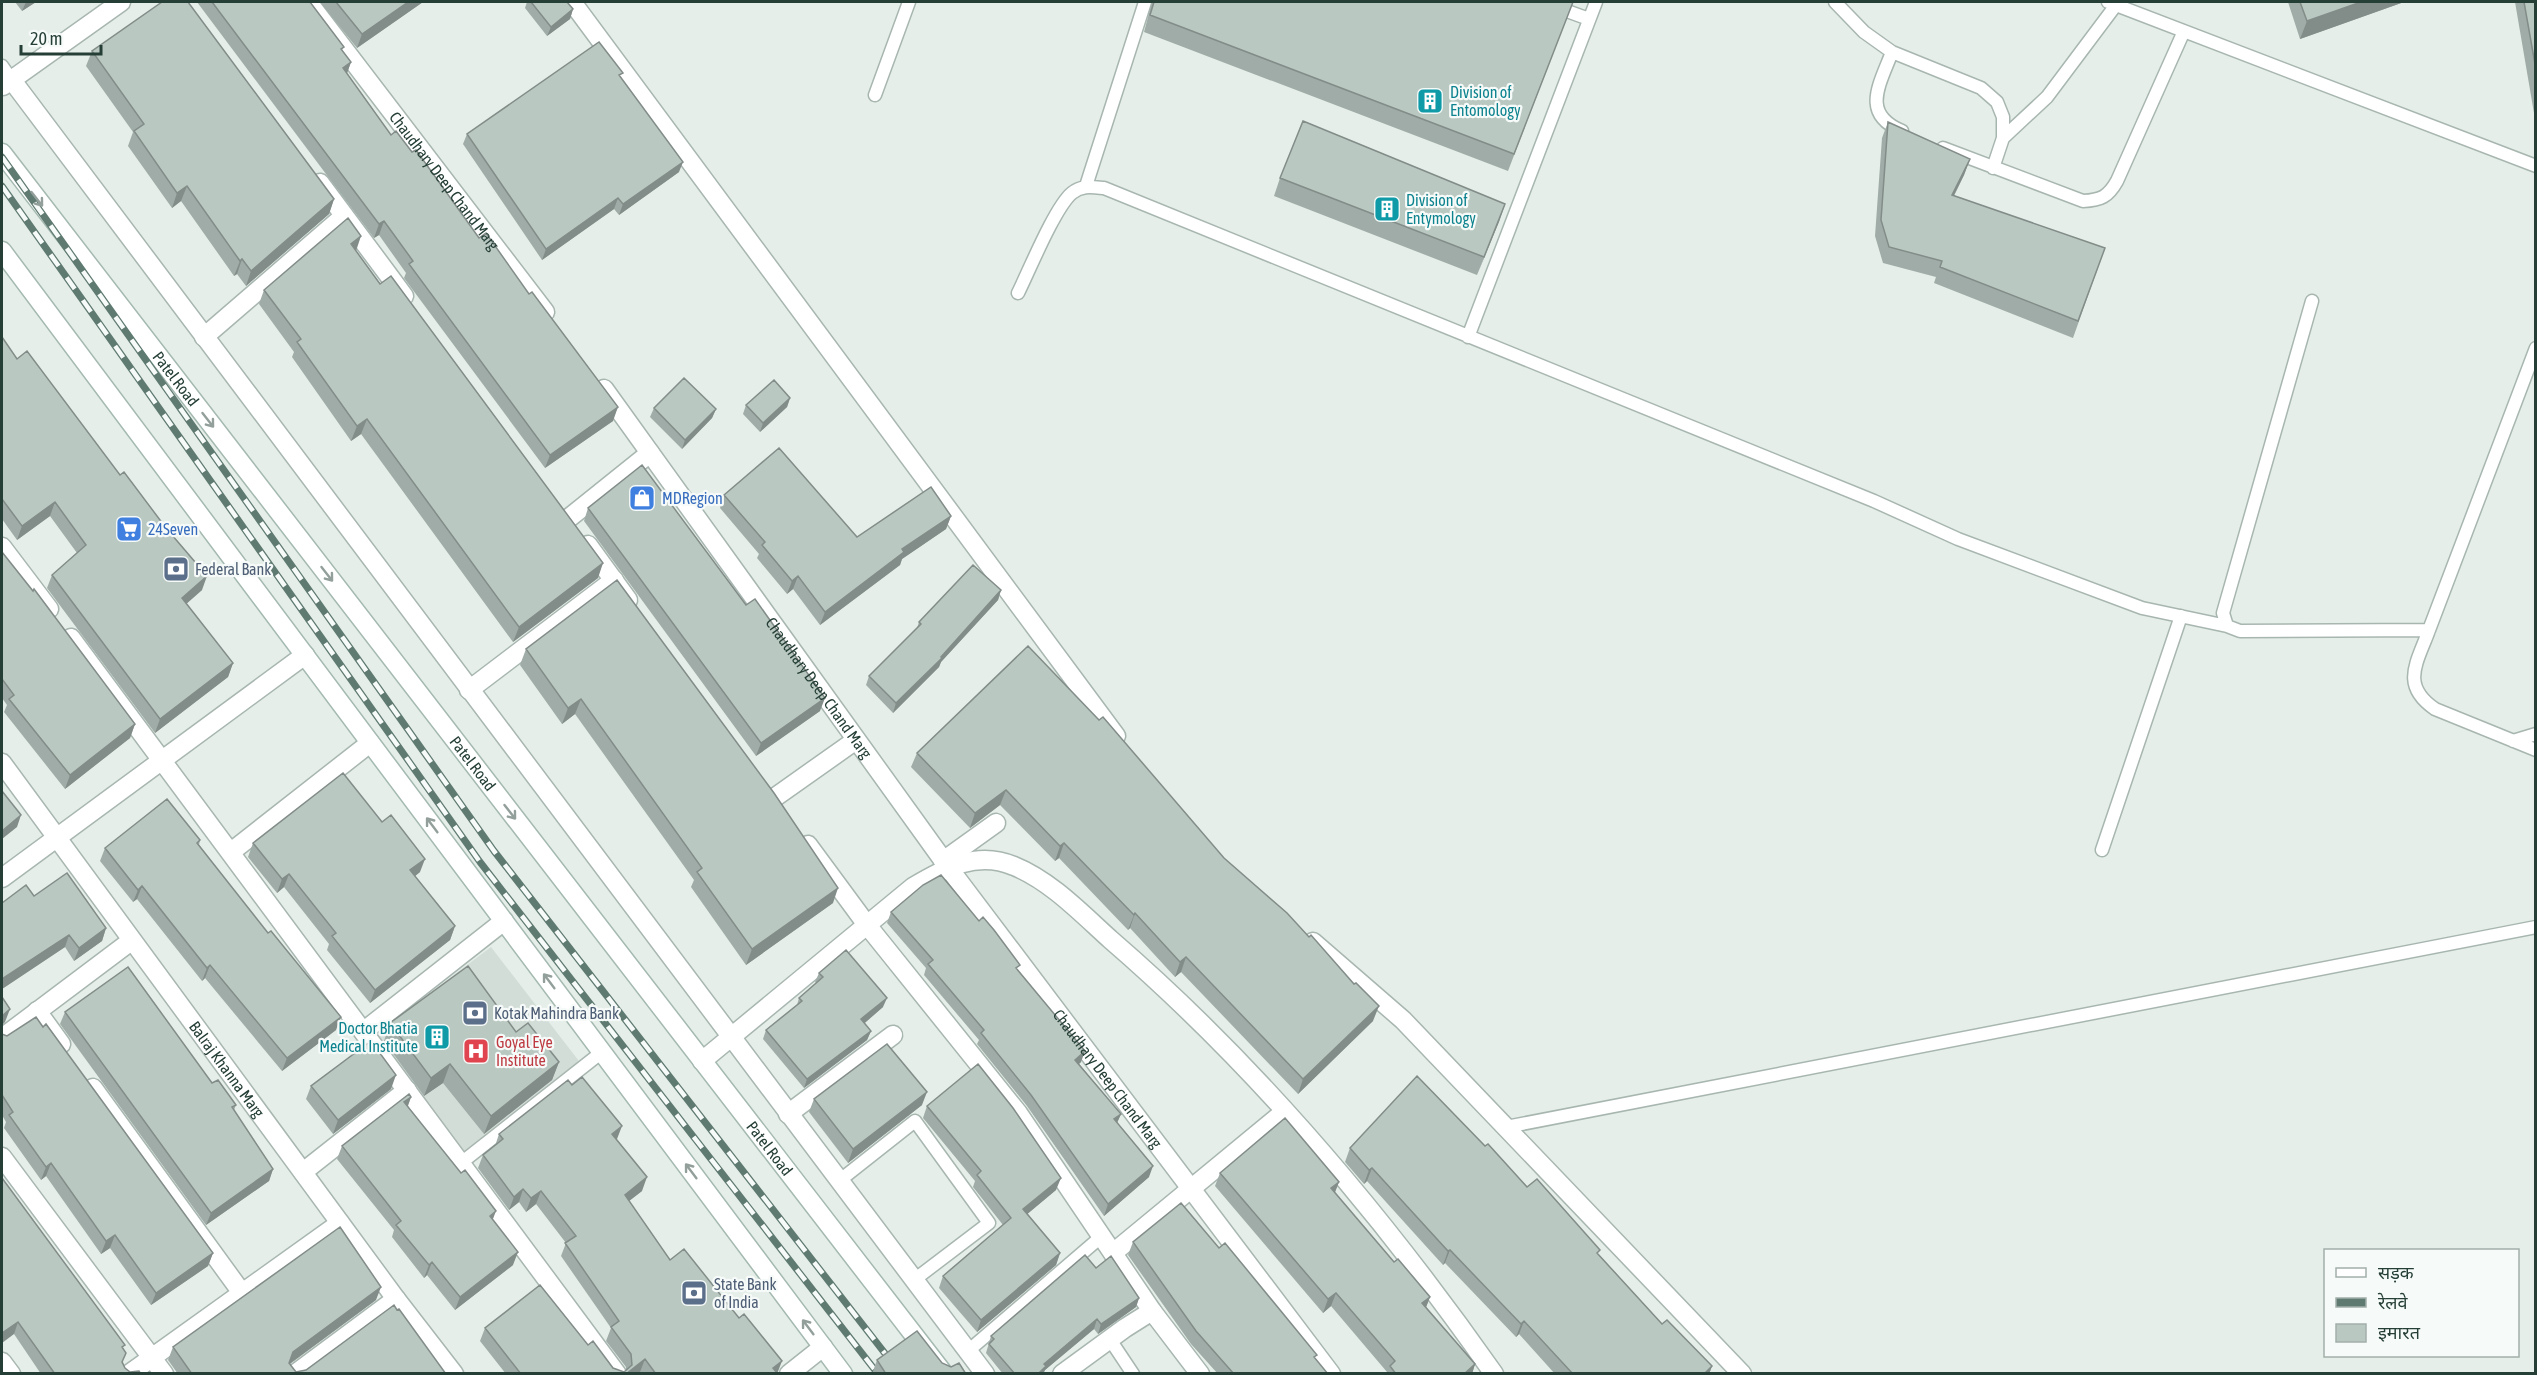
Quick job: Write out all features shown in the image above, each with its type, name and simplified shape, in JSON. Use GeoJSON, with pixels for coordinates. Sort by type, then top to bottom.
{"type":"FeatureCollection","features":[{"type":"Feature","properties":{"kind":"street"},"geometry":{"type":"LineString","coordinates":[[120,2],[5,77],[204,337],[984,1374]]}},
{"type":"Feature","properties":{"kind":"street","name":"Chaudhary Deep Chand Marg"},"geometry":{"type":"LineString","coordinates":[[308,2],[553,322]]}},
{"type":"Feature","properties":{"kind":"street"},"geometry":{"type":"LineString","coordinates":[[572,2],[1108,727],[1131,753]]}},
{"type":"Feature","properties":{"kind":"street","name":"Patel Road"},"geometry":{"type":"LineString","coordinates":[[2,153],[944,1374]]}},
{"type":"Feature","properties":{"kind":"street"},"geometry":{"type":"LineString","coordinates":[[309,169],[415,311]]}},
{"type":"Feature","properties":{"kind":"street"},"geometry":{"type":"LineString","coordinates":[[204,337],[344,216]]}},
{"type":"Feature","properties":{"kind":"street"},"geometry":{"type":"LineString","coordinates":[[2,251],[843,1374]]}},
{"type":"Feature","properties":{"kind":"street","name":"Chaudhary Deep Chand Marg"},"geometry":{"type":"LineString","coordinates":[[596,379],[945,864],[1331,1374]]}},
{"type":"Feature","properties":{"kind":"street"},"geometry":{"type":"LineString","coordinates":[[568,518],[650,453]]}},
{"type":"Feature","properties":{"kind":"street"},"geometry":{"type":"LineString","coordinates":[[555,499],[642,618]]}},
{"type":"Feature","properties":{"kind":"street"},"geometry":{"type":"LineString","coordinates":[[2,547],[617,1374]]}},
{"type":"Feature","properties":{"kind":"street"},"geometry":{"type":"LineString","coordinates":[[469,690],[614,580]]}},
{"type":"Feature","properties":{"kind":"street"},"geometry":{"type":"LineString","coordinates":[[2,878],[305,655]]}},
{"type":"Feature","properties":{"kind":"street"},"geometry":{"type":"LineString","coordinates":[[787,816],[770,793],[856,740]]}},
{"type":"Feature","properties":{"kind":"street"},"geometry":{"type":"LineString","coordinates":[[231,852],[370,743]]}},
{"type":"Feature","properties":{"kind":"street","name":"Balraj Khanna Marg"},"geometry":{"type":"LineString","coordinates":[[2,763],[131,941],[454,1374]]}},
{"type":"Feature","properties":{"kind":"street"},"geometry":{"type":"LineString","coordinates":[[702,1060],[731,1039],[913,887],[996,823]]}},
{"type":"Feature","properties":{"kind":"street"},"geometry":{"type":"LineString","coordinates":[[800,834],[867,925],[1018,1113],[1152,1311],[1200,1374]]}},
{"type":"Feature","properties":{"kind":"street"},"geometry":{"type":"LineString","coordinates":[[945,864],[981,859],[1014,866],[1051,888],[1140,965],[1258,1082],[1376,1216],[1453,1315],[1494,1374]]}},
{"type":"Feature","properties":{"kind":"street"},"geometry":{"type":"LineString","coordinates":[[364,1031],[504,921]]}},
{"type":"Feature","properties":{"kind":"street"},"geometry":{"type":"LineString","coordinates":[[1297,928],[1403,1020],[1742,1374]]}},
{"type":"Feature","properties":{"kind":"street"},"geometry":{"type":"LineString","coordinates":[[2,1038],[131,941]]}},
{"type":"Feature","properties":{"kind":"street"},"geometry":{"type":"LineString","coordinates":[[37,1011],[71,1058]]}},
{"type":"Feature","properties":{"kind":"street"},"geometry":{"type":"LineString","coordinates":[[788,1113],[893,1035]]}},
{"type":"Feature","properties":{"kind":"street"},"geometry":{"type":"LineString","coordinates":[[85,1077],[242,1293]]}},
{"type":"Feature","properties":{"kind":"street"},"geometry":{"type":"LineString","coordinates":[[303,1172],[407,1090]]}},
{"type":"Feature","properties":{"kind":"street"},"geometry":{"type":"LineString","coordinates":[[1113,1253],[1284,1112]]}},
{"type":"Feature","properties":{"kind":"street"},"geometry":{"type":"LineString","coordinates":[[2,1157],[164,1374]]}},
{"type":"Feature","properties":{"kind":"street"},"geometry":{"type":"LineString","coordinates":[[129,1374],[340,1223]]}},
{"type":"Feature","properties":{"kind":"street"},"geometry":{"type":"LineString","coordinates":[[295,1374],[396,1299]]}},
{"type":"Feature","properties":{"kind":"street"},"geometry":{"type":"LineString","coordinates":[[1062,1374],[1109,1338],[1152,1311]]}},
{"type":"Feature","properties":{"kind":"street"},"geometry":{"type":"LineString","coordinates":[[789,1374],[823,1347]]}},
{"type":"Feature","properties":{"kind":"street"},"geometry":{"type":"LineString","coordinates":[[2,1362],[10,1374]]}},
{"type":"Feature","properties":{"kind":"lane"},"geometry":{"type":"LineString","coordinates":[[874,95],[909,2]]}},
{"type":"Feature","properties":{"kind":"lane"},"geometry":{"type":"LineString","coordinates":[[1086,186],[1145,2]]}},
{"type":"Feature","properties":{"kind":"lane"},"geometry":{"type":"LineString","coordinates":[[1542,2],[1589,19]]}},
{"type":"Feature","properties":{"kind":"lane"},"geometry":{"type":"LineString","coordinates":[[1468,337],[1596,2]]}},
{"type":"Feature","properties":{"kind":"lane"},"geometry":{"type":"LineString","coordinates":[[2003,138],[2047,97],[2112,3],[2535,165]]}},
{"type":"Feature","properties":{"kind":"lane"},"geometry":{"type":"LineString","coordinates":[[1838,4],[1864,32],[1892,52],[1981,88],[1997,102],[2003,117],[2003,138],[1993,168]]}},
{"type":"Feature","properties":{"kind":"lane"},"geometry":{"type":"LineString","coordinates":[[1892,52],[1876,92],[1876,107],[1883,121],[1993,168],[2083,201],[2098,200],[2110,194],[2184,31]]}},
{"type":"Feature","properties":{"kind":"lane"},"geometry":{"type":"LineString","coordinates":[[1018,293],[1060,210],[1072,194],[1086,186],[1104,188],[1863,496],[1958,538],[2142,608],[2227,626],[2240,631],[2429,630]]}},
{"type":"Feature","properties":{"kind":"lane"},"geometry":{"type":"LineString","coordinates":[[2227,626],[2223,613],[2312,301]]}},
{"type":"Feature","properties":{"kind":"lane"},"geometry":{"type":"LineString","coordinates":[[2535,348],[2414,675],[2414,688],[2421,700],[2435,709],[2535,750]]}},
{"type":"Feature","properties":{"kind":"lane"},"geometry":{"type":"LineString","coordinates":[[2102,850],[2181,616]]}},
{"type":"Feature","properties":{"kind":"lane"},"geometry":{"type":"LineString","coordinates":[[2514,741],[2535,734]]}},
{"type":"Feature","properties":{"kind":"lane"},"geometry":{"type":"LineString","coordinates":[[1506,1127],[2535,927]]}},
{"type":"Feature","properties":{"kind":"lane"},"geometry":{"type":"LineString","coordinates":[[461,1163],[602,1052]]}},
{"type":"Feature","properties":{"kind":"lane"},"geometry":{"type":"LineString","coordinates":[[839,1181],[915,1121],[989,1223],[914,1280]]}},
{"type":"Feature","properties":{"kind":"lane"},"geometry":{"type":"LineString","coordinates":[[968,1351],[1102,1236]]}},
{"type":"Feature","properties":{"kind":"lane"},"geometry":{"type":"LineString","coordinates":[[1109,1338],[1133,1374]]}},
{"type":"Feature","properties":{"kind":"shaded area","name":"Goyal Eye Institute"},"geometry":{"type":"Polygon","coordinates":[[[491,947],[582,1065],[461,1156],[371,1037],[491,947]]]}},
{"type":"Feature","properties":{"kind":"building"},"geometry":{"type":"Polygon","coordinates":[[[162,2],[188,2],[334,199],[251,271],[242,259],[240,261],[187,186],[177,193],[134,131],[144,124],[92,51],[162,2]]]}},
{"type":"Feature","properties":{"kind":"building"},"geometry":{"type":"Polygon","coordinates":[[[212,2],[310,2],[344,47],[341,49],[351,62],[343,68],[391,135],[396,131],[412,152],[416,150],[479,238],[486,233],[529,294],[532,292],[618,407],[550,455],[409,264],[413,261],[384,221],[379,224],[212,2]]]}},
{"type":"Feature","properties":{"kind":"building"},"geometry":{"type":"Polygon","coordinates":[[[336,2],[408,2],[362,34],[336,2]]]}},
{"type":"Feature","properties":{"kind":"building"},"geometry":{"type":"Polygon","coordinates":[[[531,2],[567,2],[573,9],[551,27],[531,2]]]}},
{"type":"Feature","properties":{"kind":"building","name":"Division of Entomology"},"geometry":{"type":"Polygon","coordinates":[[[1154,2],[1573,2],[1514,154],[1150,15],[1154,2]]]}},
{"type":"Feature","properties":{"kind":"building"},"geometry":{"type":"Polygon","coordinates":[[[2300,2],[2361,2],[2307,21],[2300,2]]]}},
{"type":"Feature","properties":{"kind":"building"},"geometry":{"type":"Polygon","coordinates":[[[2524,2],[2535,2],[2535,64],[2524,2]]]}},
{"type":"Feature","properties":{"kind":"building"},"geometry":{"type":"Polygon","coordinates":[[[599,42],[623,73],[619,75],[683,162],[623,204],[618,198],[546,249],[467,134],[599,42]]]}},
{"type":"Feature","properties":{"kind":"building","name":"Division of Entymology"},"geometry":{"type":"Polygon","coordinates":[[[1303,121],[1505,204],[1484,257],[1280,178],[1303,121]]]}},
{"type":"Feature","properties":{"kind":"building"},"geometry":{"type":"Polygon","coordinates":[[[1888,122],[1970,159],[1952,195],[2105,248],[2078,321],[1940,267],[1942,261],[1889,247],[1881,220],[1888,122]]]}},
{"type":"Feature","properties":{"kind":"building"},"geometry":{"type":"Polygon","coordinates":[[[348,218],[361,236],[351,244],[380,284],[391,276],[603,563],[519,627],[367,419],[357,426],[297,342],[301,339],[264,290],[348,218]]]}},
{"type":"Feature","properties":{"kind":"building"},"geometry":{"type":"Polygon","coordinates":[[[2,337],[17,359],[27,351],[120,475],[124,472],[166,528],[207,576],[182,598],[233,663],[160,719],[52,575],[86,545],[55,502],[22,526],[2,499],[2,337]]]}},
{"type":"Feature","properties":{"kind":"building"},"geometry":{"type":"Polygon","coordinates":[[[684,378],[716,409],[685,440],[654,408],[684,378]]]}},
{"type":"Feature","properties":{"kind":"building"},"geometry":{"type":"Polygon","coordinates":[[[774,380],[790,398],[763,423],[746,405],[774,380]]]}},
{"type":"Feature","properties":{"kind":"building"},"geometry":{"type":"Polygon","coordinates":[[[779,448],[857,537],[931,487],[951,516],[902,549],[904,552],[825,612],[798,576],[792,581],[762,545],[765,542],[724,495],[779,448]]]}},
{"type":"Feature","properties":{"kind":"building"},"geometry":{"type":"Polygon","coordinates":[[[642,465],[746,605],[755,599],[825,698],[761,743],[588,508],[642,465]]]}},
{"type":"Feature","properties":{"kind":"building"},"geometry":{"type":"Polygon","coordinates":[[[2,552],[33,591],[34,589],[135,724],[70,775],[9,699],[14,695],[2,679],[2,552]]]}},
{"type":"Feature","properties":{"kind":"building"},"geometry":{"type":"Polygon","coordinates":[[[973,565],[1001,590],[942,658],[896,703],[869,676],[921,624],[919,622],[973,565]]]}},
{"type":"Feature","properties":{"kind":"building"},"geometry":{"type":"Polygon","coordinates":[[[617,580],[774,793],[838,888],[752,949],[697,872],[702,868],[581,699],[568,708],[526,649],[617,580]]]}},
{"type":"Feature","properties":{"kind":"building"},"geometry":{"type":"Polygon","coordinates":[[[1028,646],[1099,720],[1103,717],[1224,858],[1287,913],[1309,937],[1311,935],[1354,984],[1356,983],[1379,1006],[1303,1079],[1186,957],[1180,962],[1135,913],[1134,915],[1064,843],[1060,846],[1006,790],[975,813],[917,753],[1028,646]]]}},
{"type":"Feature","properties":{"kind":"building"},"geometry":{"type":"Polygon","coordinates":[[[343,773],[382,822],[391,815],[425,859],[410,870],[455,926],[375,990],[332,936],[336,933],[289,874],[282,879],[253,843],[343,773]]]}},
{"type":"Feature","properties":{"kind":"building"},"geometry":{"type":"Polygon","coordinates":[[[2,791],[21,815],[2,831],[2,791]]]}},
{"type":"Feature","properties":{"kind":"building"},"geometry":{"type":"Polygon","coordinates":[[[167,799],[200,840],[197,843],[268,933],[271,931],[341,1017],[287,1058],[210,965],[207,968],[142,886],[138,890],[105,848],[167,799]]]}},
{"type":"Feature","properties":{"kind":"building"},"geometry":{"type":"Polygon","coordinates":[[[67,873],[106,928],[79,948],[69,935],[2,979],[2,903],[26,885],[34,896],[67,873]]]}},
{"type":"Feature","properties":{"kind":"building"},"geometry":{"type":"Polygon","coordinates":[[[941,875],[979,921],[983,917],[994,930],[1020,965],[1016,968],[1085,1051],[1075,1060],[1121,1114],[1114,1119],[1153,1166],[1108,1204],[1031,1095],[981,1033],[984,1030],[928,964],[933,960],[891,912],[923,885],[941,875]]]}},
{"type":"Feature","properties":{"kind":"building"},"geometry":{"type":"Polygon","coordinates":[[[846,950],[887,998],[861,1019],[871,1031],[807,1079],[766,1030],[802,1001],[799,998],[823,977],[819,973],[846,950]]]}},
{"type":"Feature","properties":{"kind":"building"},"geometry":{"type":"Polygon","coordinates":[[[468,966],[516,1032],[528,1023],[559,1062],[491,1116],[450,1064],[431,1078],[390,1023],[468,966]]]}},
{"type":"Feature","properties":{"kind":"building"},"geometry":{"type":"Polygon","coordinates":[[[128,967],[212,1083],[218,1080],[236,1105],[232,1107],[273,1169],[211,1213],[65,1012],[128,967]]]}},
{"type":"Feature","properties":{"kind":"building"},"geometry":{"type":"Polygon","coordinates":[[[2,997],[10,1009],[2,1016],[2,997]]]}},
{"type":"Feature","properties":{"kind":"building"},"geometry":{"type":"Polygon","coordinates":[[[36,1017],[43,1027],[46,1024],[213,1253],[156,1293],[115,1235],[106,1241],[51,1163],[46,1167],[9,1115],[13,1112],[2,1095],[2,1034],[7,1036],[36,1017]]]}},
{"type":"Feature","properties":{"kind":"building"},"geometry":{"type":"Polygon","coordinates":[[[371,1041],[396,1075],[338,1120],[311,1086],[371,1041]]]}},
{"type":"Feature","properties":{"kind":"building"},"geometry":{"type":"Polygon","coordinates":[[[887,1044],[927,1092],[853,1149],[814,1099],[887,1044]]]}},
{"type":"Feature","properties":{"kind":"building"},"geometry":{"type":"Polygon","coordinates":[[[978,1064],[1013,1108],[1061,1178],[1023,1209],[1060,1253],[981,1320],[943,1276],[1011,1218],[977,1175],[981,1171],[927,1106],[978,1064]]]}},
{"type":"Feature","properties":{"kind":"building"},"geometry":{"type":"Polygon","coordinates":[[[1417,1076],[1485,1146],[1488,1144],[1527,1187],[1537,1179],[1600,1250],[1597,1253],[1662,1324],[1667,1320],[1712,1366],[1704,1374],[1573,1374],[1524,1321],[1521,1324],[1450,1250],[1448,1251],[1372,1168],[1369,1170],[1350,1148],[1417,1076]]]}},
{"type":"Feature","properties":{"kind":"building"},"geometry":{"type":"Polygon","coordinates":[[[582,1077],[622,1126],[612,1134],[647,1177],[625,1195],[670,1260],[684,1249],[739,1318],[744,1314],[782,1361],[773,1368],[778,1374],[656,1374],[645,1359],[626,1374],[521,1374],[485,1328],[540,1285],[588,1345],[593,1341],[613,1368],[624,1372],[632,1365],[631,1354],[611,1327],[619,1321],[565,1243],[576,1236],[541,1191],[531,1198],[523,1189],[514,1197],[483,1155],[503,1139],[499,1134],[568,1080],[572,1085],[582,1077]]]}},
{"type":"Feature","properties":{"kind":"building"},"geometry":{"type":"Polygon","coordinates":[[[409,1094],[411,1097],[404,1102],[461,1173],[465,1170],[496,1211],[490,1216],[518,1252],[460,1297],[432,1262],[429,1265],[396,1225],[401,1221],[342,1146],[409,1094]]]}},
{"type":"Feature","properties":{"kind":"building"},"geometry":{"type":"Polygon","coordinates":[[[1285,1118],[1339,1182],[1331,1188],[1394,1262],[1398,1259],[1430,1297],[1422,1303],[1475,1364],[1464,1374],[1396,1374],[1390,1366],[1395,1361],[1336,1293],[1328,1299],[1220,1173],[1285,1118]]]}},
{"type":"Feature","properties":{"kind":"building"},"geometry":{"type":"Polygon","coordinates":[[[2,1178],[125,1345],[122,1347],[126,1353],[122,1362],[125,1368],[130,1372],[139,1371],[141,1374],[55,1374],[18,1322],[2,1333],[2,1178]]]}},
{"type":"Feature","properties":{"kind":"building"},"geometry":{"type":"Polygon","coordinates":[[[1181,1203],[1219,1248],[1225,1243],[1317,1355],[1314,1357],[1328,1374],[1234,1374],[1196,1331],[1133,1242],[1181,1203]]]}},
{"type":"Feature","properties":{"kind":"building"},"geometry":{"type":"Polygon","coordinates":[[[340,1227],[381,1287],[293,1352],[289,1363],[296,1372],[306,1370],[394,1305],[446,1374],[192,1374],[173,1347],[340,1227]]]}},
{"type":"Feature","properties":{"kind":"building"},"geometry":{"type":"Polygon","coordinates":[[[1085,1255],[1096,1268],[1111,1256],[1139,1298],[1101,1324],[1097,1319],[1044,1364],[1046,1366],[1038,1374],[1015,1374],[989,1344],[994,1339],[991,1336],[1085,1255]]]}},
{"type":"Feature","properties":{"kind":"building"},"geometry":{"type":"Polygon","coordinates":[[[917,1331],[942,1363],[951,1367],[959,1363],[966,1374],[886,1374],[877,1360],[917,1331]]]}},
{"type":"Feature","properties":{"kind":"railway"},"geometry":{"type":"LineString","coordinates":[[2,157],[494,851],[901,1374]]}},
{"type":"Feature","properties":{"kind":"railway"},"geometry":{"type":"LineString","coordinates":[[2,186],[480,862],[878,1374]]}},
{"type":"Feature","properties":{"kind":"place","name":"Division of Entomology"},"geometry":{"type":"Point","coordinates":[1430,101]}},
{"type":"Feature","properties":{"kind":"place","name":"Division of Entymology"},"geometry":{"type":"Point","coordinates":[1387,209]}},
{"type":"Feature","properties":{"kind":"place","name":"MDRegion"},"geometry":{"type":"Point","coordinates":[642,498]}},
{"type":"Feature","properties":{"kind":"place","name":"24Seven"},"geometry":{"type":"Point","coordinates":[129,529]}},
{"type":"Feature","properties":{"kind":"place","name":"Federal Bank"},"geometry":{"type":"Point","coordinates":[176,569]}},
{"type":"Feature","properties":{"kind":"place","name":"Kotak Mahindra Bank"},"geometry":{"type":"Point","coordinates":[475,1013]}},
{"type":"Feature","properties":{"kind":"place","name":"Doctor Bhatia Medical Institute"},"geometry":{"type":"Point","coordinates":[437,1037]}},
{"type":"Feature","properties":{"kind":"place","name":"Goyal Eye Institute"},"geometry":{"type":"Point","coordinates":[476,1051]}},
{"type":"Feature","properties":{"kind":"place","name":"State Bank of India"},"geometry":{"type":"Point","coordinates":[694,1293]}}]}
